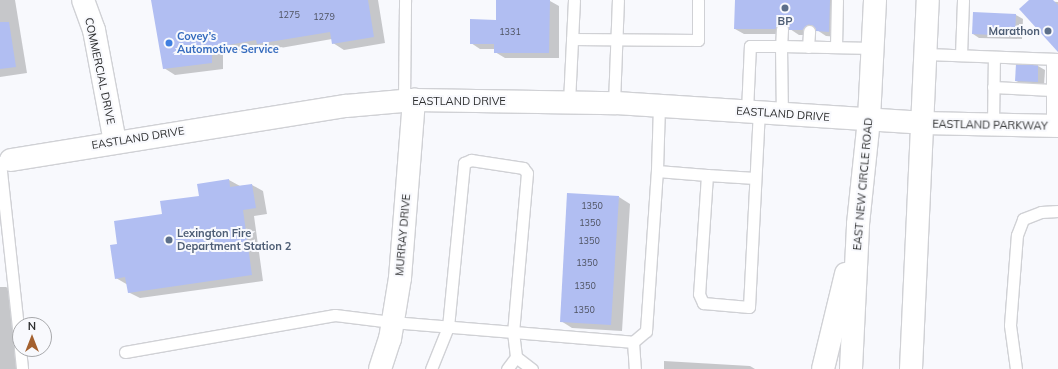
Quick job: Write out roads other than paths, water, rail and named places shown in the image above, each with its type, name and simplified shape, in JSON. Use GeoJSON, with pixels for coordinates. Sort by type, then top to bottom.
{"type":"FeatureCollection","features":[{"type":"Feature","properties":{"kind":"main road","name":"COMMERCIAL DRIVE"},"geometry":{"type":"LineString","coordinates":[[83,0],[95,38],[115,142]]}},
{"type":"Feature","properties":{"kind":"main road","name":"EAST NEW CIRCLE ROAD"},"geometry":{"type":"LineString","coordinates":[[851,369],[858,224],[869,119],[875,0]]}},
{"type":"Feature","properties":{"kind":"main road"},"geometry":{"type":"LineString","coordinates":[[911,369],[928,0]]}},
{"type":"Feature","properties":{"kind":"main road","name":"EASTLAND DRIVE"},"geometry":{"type":"LineString","coordinates":[[4,161],[346,106],[409,100],[614,103],[923,123]]}},
{"type":"Feature","properties":{"kind":"main road","name":"MURRAY DRIVE"},"geometry":{"type":"LineString","coordinates":[[380,369],[392,322],[400,278],[409,100]]}},
{"type":"Feature","properties":{"kind":"main road","name":"EASTLAND PARKWAY"},"geometry":{"type":"LineString","coordinates":[[923,123],[1055,126]]}},
{"type":"Feature","properties":{"kind":"main road"},"geometry":{"type":"LineString","coordinates":[[823,369],[858,224]]}},
{"type":"Feature","properties":{"kind":"lane"},"geometry":{"type":"LineString","coordinates":[[405,0],[409,100]]}},
{"type":"Feature","properties":{"kind":"lane"},"geometry":{"type":"LineString","coordinates":[[569,102],[574,0]]}},
{"type":"Feature","properties":{"kind":"lane"},"geometry":{"type":"LineString","coordinates":[[614,103],[618,0]]}},
{"type":"Feature","properties":{"kind":"lane"},"geometry":{"type":"LineString","coordinates":[[572,39],[698,40],[698,0]]}},
{"type":"Feature","properties":{"kind":"lane"},"geometry":{"type":"LineString","coordinates":[[836,47],[837,0]]}},
{"type":"Feature","properties":{"kind":"lane"},"geometry":{"type":"LineString","coordinates":[[961,56],[963,0]]}},
{"type":"Feature","properties":{"kind":"lane"},"geometry":{"type":"LineString","coordinates":[[782,29],[782,114]]}},
{"type":"Feature","properties":{"kind":"lane"},"geometry":{"type":"LineString","coordinates":[[808,47],[809,31]]}},
{"type":"Feature","properties":{"kind":"lane"},"geometry":{"type":"LineString","coordinates":[[707,175],[699,294],[703,303],[749,307],[755,178],[750,46],[873,48]]}},
{"type":"Feature","properties":{"kind":"lane"},"geometry":{"type":"LineString","coordinates":[[926,54],[1055,59],[1052,90],[1055,126]]}},
{"type":"Feature","properties":{"kind":"lane"},"geometry":{"type":"LineString","coordinates":[[993,125],[994,57]]}},
{"type":"Feature","properties":{"kind":"lane"},"geometry":{"type":"LineString","coordinates":[[993,87],[1052,90]]}},
{"type":"Feature","properties":{"kind":"lane"},"geometry":{"type":"LineString","coordinates":[[125,352],[335,315],[392,322],[633,342],[646,331],[657,171],[659,106]]}},
{"type":"Feature","properties":{"kind":"lane"},"geometry":{"type":"LineString","coordinates":[[431,369],[448,326],[464,163],[471,160],[523,168],[527,173],[513,332],[516,356],[532,369]]}},
{"type":"Feature","properties":{"kind":"lane"},"geometry":{"type":"LineString","coordinates":[[4,161],[2,206],[16,317]]}},
{"type":"Feature","properties":{"kind":"lane"},"geometry":{"type":"LineString","coordinates":[[657,171],[755,178]]}},
{"type":"Feature","properties":{"kind":"lane"},"geometry":{"type":"LineString","coordinates":[[1016,369],[1010,325],[1017,234],[1023,219],[1041,212],[1058,211]]}},
{"type":"Feature","properties":{"kind":"lane"},"geometry":{"type":"LineString","coordinates":[[633,342],[635,369]]}},
{"type":"Feature","properties":{"kind":"lane"},"geometry":{"type":"LineString","coordinates":[[506,369],[516,356]]}},
{"type":"Feature","properties":{"kind":"lane"},"geometry":{"type":"LineString","coordinates":[[21,357],[22,369]]}},
{"type":"Feature","properties":{"kind":"place","name":"BP"},"geometry":{"type":"Point","coordinates":[785,8]}},
{"type":"Feature","properties":{"kind":"place","name":"Marathon"},"geometry":{"type":"Point","coordinates":[1048,31]}},
{"type":"Feature","properties":{"kind":"place","name":"Covey’s Automotive Service"},"geometry":{"type":"Point","coordinates":[169,43]}},
{"type":"Feature","properties":{"kind":"place","name":"Lexington Fire Department Station 2"},"geometry":{"type":"Point","coordinates":[169,240]}}]}
